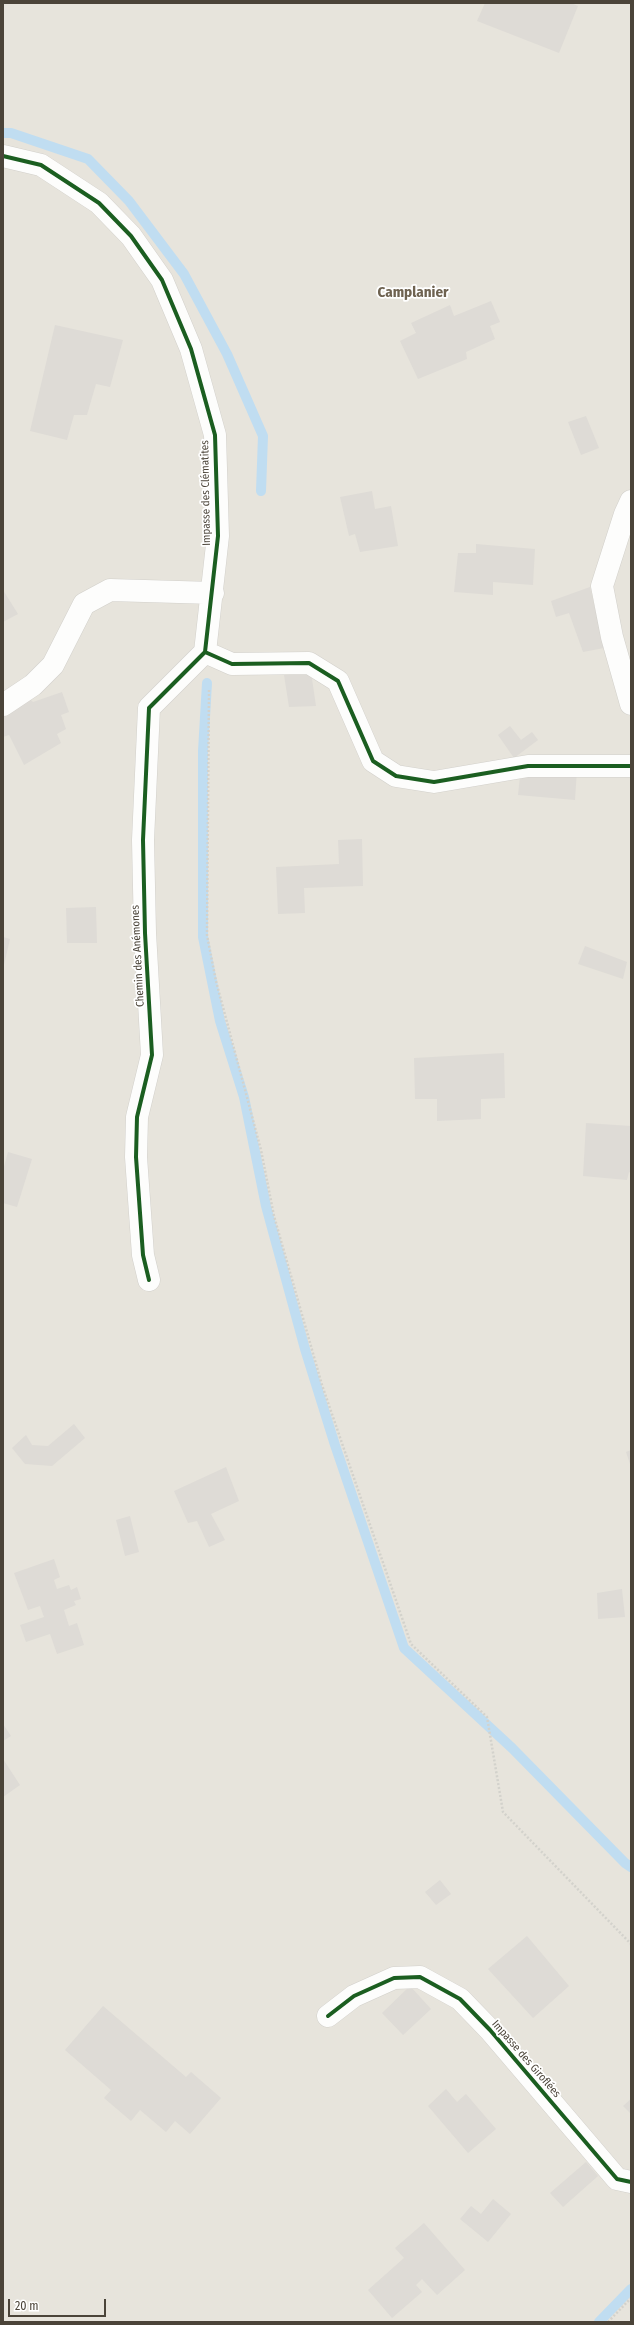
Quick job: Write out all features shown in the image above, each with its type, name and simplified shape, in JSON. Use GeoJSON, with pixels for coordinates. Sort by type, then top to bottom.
{"type":"FeatureCollection","features":[{"type":"Feature","properties":{"kind":"street","name":"Impasse des Clématites"},"geometry":{"type":"LineString","coordinates":[[3,156],[42,165],[100,203],[131,236],[162,280],[191,349],[215,435],[218,536],[213,593],[205,652]]}},
{"type":"Feature","properties":{"kind":"street"},"geometry":{"type":"LineString","coordinates":[[631,501],[625,514],[602,586],[612,637],[631,704]]}},
{"type":"Feature","properties":{"kind":"street"},"geometry":{"type":"LineString","coordinates":[[3,705],[33,686],[53,665],[84,604],[110,590],[213,593]]}},
{"type":"Feature","properties":{"kind":"street"},"geometry":{"type":"LineString","coordinates":[[205,652],[232,664],[309,663],[338,681],[373,761],[396,776],[434,782],[528,766],[631,766]]}},
{"type":"Feature","properties":{"kind":"street","name":"Chemin des Anémones"},"geometry":{"type":"LineString","coordinates":[[149,1280],[143,1255],[136,1157],[137,1117],[152,1055],[145,933],[143,840],[149,708],[205,652]]}},
{"type":"Feature","properties":{"kind":"street","name":"Impasse des Giroflées"},"geometry":{"type":"LineString","coordinates":[[328,2016],[354,1996],[394,1978],[420,1977],[460,1999],[490,2030],[617,2179],[631,2182]]}},
{"type":"Feature","properties":{"kind":"path"},"geometry":{"type":"LineString","coordinates":[[205,652],[210,702],[207,935],[216,981],[261,1150],[274,1216],[322,1385],[411,1644],[488,1716],[503,1812],[631,1944]]}},
{"type":"Feature","properties":{"kind":"path"},"geometry":{"type":"LineString","coordinates":[[608,2322],[631,2298]]}},
{"type":"Feature","properties":{"kind":"shaded area"},"geometry":{"type":"Polygon","coordinates":[[[3,3],[631,3],[631,2322],[3,2322],[3,3]]]}},
{"type":"Feature","properties":{"kind":"building"},"geometry":{"type":"Polygon","coordinates":[[[485,3],[571,3],[578,6],[559,53],[477,21],[485,3]]]}},
{"type":"Feature","properties":{"kind":"building"},"geometry":{"type":"Polygon","coordinates":[[[491,301],[500,322],[490,326],[495,339],[466,352],[467,359],[418,379],[400,341],[416,333],[411,323],[450,305],[454,316],[491,301]]]}},
{"type":"Feature","properties":{"kind":"building"},"geometry":{"type":"Polygon","coordinates":[[[55,325],[123,340],[110,387],[96,384],[87,415],[74,415],[67,440],[30,431],[55,325]]]}},
{"type":"Feature","properties":{"kind":"building"},"geometry":{"type":"Polygon","coordinates":[[[586,416],[599,448],[581,455],[568,422],[586,416]]]}},
{"type":"Feature","properties":{"kind":"building"},"geometry":{"type":"Polygon","coordinates":[[[372,491],[375,509],[391,506],[398,546],[360,552],[355,534],[349,536],[340,497],[372,491]]]}},
{"type":"Feature","properties":{"kind":"building"},"geometry":{"type":"Polygon","coordinates":[[[476,544],[535,549],[533,585],[493,582],[493,595],[454,592],[458,553],[476,553],[476,544]]]}},
{"type":"Feature","properties":{"kind":"building"},"geometry":{"type":"Polygon","coordinates":[[[590,587],[604,648],[583,652],[569,613],[556,617],[551,601],[590,587]]]}},
{"type":"Feature","properties":{"kind":"building"},"geometry":{"type":"Polygon","coordinates":[[[3,590],[18,614],[3,622],[3,590]]]}},
{"type":"Feature","properties":{"kind":"building"},"geometry":{"type":"Polygon","coordinates":[[[311,672],[316,706],[289,707],[284,675],[311,672]]]}},
{"type":"Feature","properties":{"kind":"building"},"geometry":{"type":"Polygon","coordinates":[[[62,692],[69,712],[61,715],[66,729],[57,734],[61,743],[24,765],[9,735],[3,737],[3,713],[29,698],[33,702],[62,692]]]}},
{"type":"Feature","properties":{"kind":"building"},"geometry":{"type":"Polygon","coordinates":[[[510,726],[521,740],[532,732],[538,740],[514,758],[498,735],[510,726]]]}},
{"type":"Feature","properties":{"kind":"building"},"geometry":{"type":"Polygon","coordinates":[[[577,770],[575,800],[518,795],[520,776],[577,770]]]}},
{"type":"Feature","properties":{"kind":"building"},"geometry":{"type":"Polygon","coordinates":[[[362,839],[363,886],[304,888],[305,913],[278,914],[276,867],[339,864],[338,840],[362,839]]]}},
{"type":"Feature","properties":{"kind":"building"},"geometry":{"type":"Polygon","coordinates":[[[96,907],[97,943],[67,943],[66,908],[96,907]]]}},
{"type":"Feature","properties":{"kind":"building"},"geometry":{"type":"Polygon","coordinates":[[[3,937],[10,939],[4,965],[3,964],[3,937]]]}},
{"type":"Feature","properties":{"kind":"building"},"geometry":{"type":"Polygon","coordinates":[[[585,946],[627,962],[623,979],[578,964],[585,946]]]}},
{"type":"Feature","properties":{"kind":"building"},"geometry":{"type":"Polygon","coordinates":[[[504,1053],[505,1098],[481,1099],[481,1119],[437,1121],[437,1099],[415,1099],[414,1058],[504,1053]]]}},
{"type":"Feature","properties":{"kind":"building"},"geometry":{"type":"Polygon","coordinates":[[[586,1123],[631,1126],[631,1173],[629,1172],[627,1180],[583,1176],[586,1123]]]}},
{"type":"Feature","properties":{"kind":"building"},"geometry":{"type":"Polygon","coordinates":[[[8,1152],[32,1159],[17,1207],[3,1203],[3,1170],[8,1152]]]}},
{"type":"Feature","properties":{"kind":"building"},"geometry":{"type":"Polygon","coordinates":[[[74,1424],[85,1438],[52,1466],[25,1464],[12,1448],[26,1435],[32,1445],[48,1446],[74,1424]]]}},
{"type":"Feature","properties":{"kind":"building"},"geometry":{"type":"Polygon","coordinates":[[[631,1450],[631,1467],[626,1452],[631,1450]]]}},
{"type":"Feature","properties":{"kind":"building"},"geometry":{"type":"Polygon","coordinates":[[[226,1467],[239,1501],[211,1514],[225,1540],[209,1547],[197,1521],[188,1523],[174,1491],[226,1467]]]}},
{"type":"Feature","properties":{"kind":"building"},"geometry":{"type":"Polygon","coordinates":[[[130,1516],[139,1552],[125,1556],[116,1520],[130,1516]]]}},
{"type":"Feature","properties":{"kind":"building"},"geometry":{"type":"Polygon","coordinates":[[[54,1559],[60,1577],[54,1580],[57,1589],[69,1585],[71,1590],[77,1587],[81,1599],[74,1601],[76,1605],[64,1610],[69,1626],[77,1623],[84,1645],[57,1654],[50,1634],[26,1642],[20,1625],[44,1617],[40,1606],[28,1610],[14,1573],[54,1559]]]}},
{"type":"Feature","properties":{"kind":"building"},"geometry":{"type":"Polygon","coordinates":[[[622,1589],[625,1617],[598,1619],[597,1593],[622,1589]]]}},
{"type":"Feature","properties":{"kind":"building"},"geometry":{"type":"Polygon","coordinates":[[[3,1724],[11,1736],[3,1741],[3,1724]]]}},
{"type":"Feature","properties":{"kind":"building"},"geometry":{"type":"Polygon","coordinates":[[[3,1759],[20,1785],[3,1797],[3,1759]]]}},
{"type":"Feature","properties":{"kind":"building"},"geometry":{"type":"Polygon","coordinates":[[[440,1880],[451,1894],[436,1905],[425,1892],[440,1880]]]}},
{"type":"Feature","properties":{"kind":"building"},"geometry":{"type":"Polygon","coordinates":[[[527,1936],[569,1986],[533,2018],[488,1969],[527,1936]]]}},
{"type":"Feature","properties":{"kind":"building"},"geometry":{"type":"Polygon","coordinates":[[[410,1986],[431,2009],[403,2035],[382,2013],[410,1986]]]}},
{"type":"Feature","properties":{"kind":"building"},"geometry":{"type":"Polygon","coordinates":[[[103,2006],[186,2077],[191,2072],[221,2098],[190,2134],[175,2121],[166,2132],[140,2110],[131,2121],[104,2098],[111,2090],[65,2050],[103,2006]]]}},
{"type":"Feature","properties":{"kind":"building"},"geometry":{"type":"Polygon","coordinates":[[[446,2089],[457,2102],[466,2094],[496,2129],[468,2153],[428,2106],[446,2089]]]}},
{"type":"Feature","properties":{"kind":"building"},"geometry":{"type":"Polygon","coordinates":[[[631,2099],[631,2114],[623,2106],[631,2099]]]}},
{"type":"Feature","properties":{"kind":"building"},"geometry":{"type":"Polygon","coordinates":[[[586,2162],[598,2176],[563,2207],[550,2193],[586,2162]]]}},
{"type":"Feature","properties":{"kind":"building"},"geometry":{"type":"Polygon","coordinates":[[[493,2199],[511,2214],[488,2242],[460,2219],[471,2206],[481,2214],[493,2199]]]}},
{"type":"Feature","properties":{"kind":"building"},"geometry":{"type":"Polygon","coordinates":[[[424,2223],[465,2270],[437,2295],[422,2279],[416,2285],[422,2292],[392,2318],[368,2290],[404,2258],[395,2248],[424,2223]]]}},
{"type":"Feature","properties":{"kind":"waterway"},"geometry":{"type":"LineString","coordinates":[[3,133],[11,133],[88,159],[129,201],[184,274],[227,354],[263,436],[261,491]]}},
{"type":"Feature","properties":{"kind":"waterway"},"geometry":{"type":"LineString","coordinates":[[207,683],[203,751],[203,937],[220,1021],[244,1097],[266,1206],[305,1349],[335,1445],[404,1648],[512,1748],[625,1863],[631,1867]]}},
{"type":"Feature","properties":{"kind":"waterway"},"geometry":{"type":"LineString","coordinates":[[599,2322],[631,2289]]}},
{"type":"Feature","properties":{"kind":"cycle path"},"geometry":{"type":"LineString","coordinates":[[3,156],[41,165],[99,203],[131,236],[162,280],[191,349],[215,435],[218,536],[205,652],[232,664],[309,663],[338,681],[373,761],[396,776],[434,782],[528,766],[631,766]]}},
{"type":"Feature","properties":{"kind":"cycle path"},"geometry":{"type":"LineString","coordinates":[[149,1280],[143,1255],[136,1157],[137,1117],[152,1055],[145,933],[143,840],[149,708],[205,652]]}},
{"type":"Feature","properties":{"kind":"cycle path"},"geometry":{"type":"LineString","coordinates":[[328,2016],[354,1996],[394,1978],[420,1977],[460,1999],[490,2030],[617,2179],[631,2182]]}},
{"type":"Feature","properties":{"kind":"district","name":"Camplanier"},"geometry":{"type":"Point","coordinates":[413,293]}}]}
